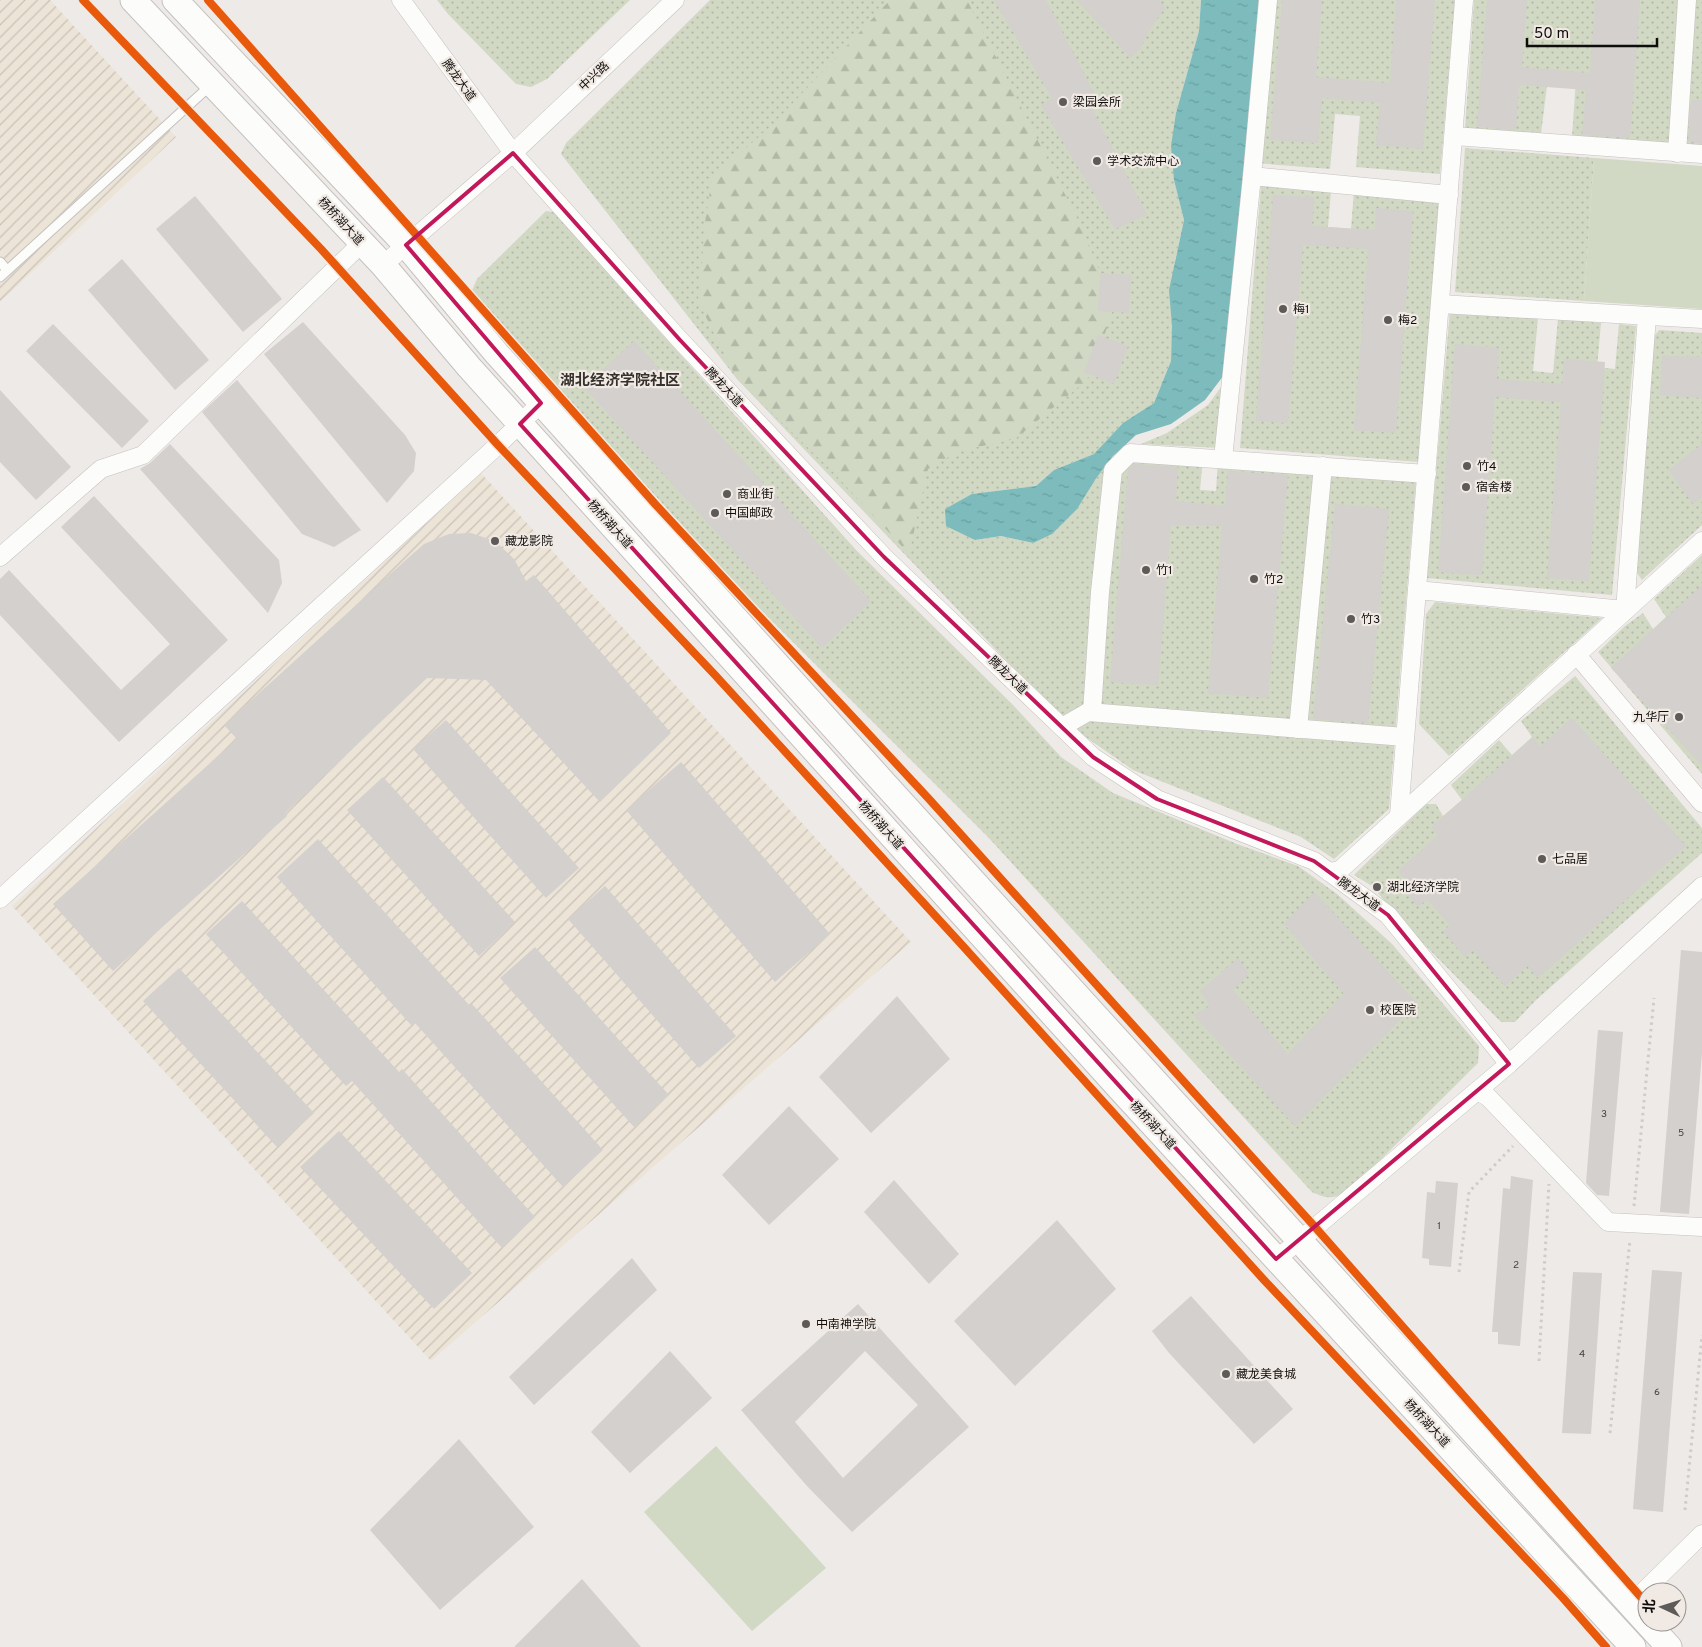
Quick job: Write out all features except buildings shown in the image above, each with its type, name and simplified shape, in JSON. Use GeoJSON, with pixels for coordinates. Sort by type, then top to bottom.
{"type":"FeatureCollection","features":[{"type":"Feature","properties":{"kind":"main road","name":"杨桥湖大道"},"geometry":{"type":"LineString","coordinates":[[133,0],[383,265],[469,367],[1121,1090],[1633,1647]]}},
{"type":"Feature","properties":{"kind":"main road"},"geometry":{"type":"LineString","coordinates":[[175,0],[406,245],[497,354],[541,403],[1669,1647]]}},
{"type":"Feature","properties":{"kind":"street","name":"腾龙大道"},"geometry":{"type":"LineString","coordinates":[[401,0],[513,153],[680,340],[884,556],[1093,757],[1157,799],[1314,861],[1388,915],[1509,1064]]}},
{"type":"Feature","properties":{"kind":"street","name":"中兴路"},"geometry":{"type":"LineString","coordinates":[[383,265],[513,153],[675,0]]}},
{"type":"Feature","properties":{"kind":"street"},"geometry":{"type":"LineString","coordinates":[[1223,459],[1268,0]]}},
{"type":"Feature","properties":{"kind":"street"},"geometry":{"type":"LineString","coordinates":[[1399,815],[1464,0]]}},
{"type":"Feature","properties":{"kind":"street"},"geometry":{"type":"LineString","coordinates":[[1677,153],[1687,0]]}},
{"type":"Feature","properties":{"kind":"street"},"geometry":{"type":"LineString","coordinates":[[1454,136],[1702,154]]}},
{"type":"Feature","properties":{"kind":"street"},"geometry":{"type":"LineString","coordinates":[[1252,176],[1449,195]]}},
{"type":"Feature","properties":{"kind":"street"},"geometry":{"type":"LineString","coordinates":[[0,557],[101,469],[143,455],[362,243]]}},
{"type":"Feature","properties":{"kind":"street"},"geometry":{"type":"LineString","coordinates":[[1440,304],[1702,319]]}},
{"type":"Feature","properties":{"kind":"street"},"geometry":{"type":"LineString","coordinates":[[1625,610],[1648,316]]}},
{"type":"Feature","properties":{"kind":"street"},"geometry":{"type":"LineString","coordinates":[[0,899],[541,403]]}},
{"type":"Feature","properties":{"kind":"street"},"geometry":{"type":"LineString","coordinates":[[1092,712],[1100,592],[1113,470],[1130,453],[1426,474]]}},
{"type":"Feature","properties":{"kind":"street"},"geometry":{"type":"LineString","coordinates":[[1298,729],[1323,466]]}},
{"type":"Feature","properties":{"kind":"street"},"geometry":{"type":"LineString","coordinates":[[1329,872],[1340,870],[1702,541]]}},
{"type":"Feature","properties":{"kind":"street"},"geometry":{"type":"LineString","coordinates":[[1417,590],[1625,610]]}},
{"type":"Feature","properties":{"kind":"street"},"geometry":{"type":"LineString","coordinates":[[1576,654],[1702,803]]}},
{"type":"Feature","properties":{"kind":"street"},"geometry":{"type":"LineString","coordinates":[[1062,727],[1088,712],[1092,712],[1405,737]]}},
{"type":"Feature","properties":{"kind":"street"},"geometry":{"type":"LineString","coordinates":[[1276,1259],[1509,1064],[1702,886]]}},
{"type":"Feature","properties":{"kind":"street"},"geometry":{"type":"LineString","coordinates":[[1477,1091],[1488,1097],[1608,1222],[1702,1227]]}},
{"type":"Feature","properties":{"kind":"street"},"geometry":{"type":"LineString","coordinates":[[1632,1606],[1639,1596],[1702,1534]]}},
{"type":"Feature","properties":{"kind":"lane"},"geometry":{"type":"LineString","coordinates":[[0,262],[4,273],[212,84]]}},
{"type":"Feature","properties":{"kind":"path"},"geometry":{"type":"LineString","coordinates":[[1459,1272],[1469,1192],[1524,1134]]}},
{"type":"Feature","properties":{"kind":"path"},"geometry":{"type":"LineString","coordinates":[[1539,1361],[1550,1162]]}},
{"type":"Feature","properties":{"kind":"path"},"geometry":{"type":"LineString","coordinates":[[1685,1510],[1702,1335]]}},
{"type":"Feature","properties":{"kind":"highlighted area"},"geometry":{"type":"Polygon","coordinates":[[[513,153],[680,340],[884,557],[1093,757],[1157,799],[1314,861],[1388,915],[1509,1064],[1276,1259],[520,424],[541,403],[406,245],[513,153]]]}},
{"type":"Feature","properties":{"kind":"shaded area"},"geometry":{"type":"Polygon","coordinates":[[[0,0],[50,0],[176,137],[0,302],[0,0]]]}},
{"type":"Feature","properties":{"kind":"shaded area"},"geometry":{"type":"Polygon","coordinates":[[[481,473],[911,942],[431,1361],[12,906],[481,473]]]}},
{"type":"Feature","properties":{"kind":"green space"},"geometry":{"type":"Polygon","coordinates":[[[437,0],[630,0],[547,79],[531,87],[516,84],[448,14],[437,0]]]}},
{"type":"Feature","properties":{"kind":"green space"},"geometry":{"type":"Polygon","coordinates":[[[710,0],[1201,0],[1199,31],[1176,113],[1174,180],[1184,220],[1175,261],[1171,361],[1154,403],[1123,423],[1094,454],[1054,470],[1036,486],[972,494],[975,540],[1001,536],[1033,543],[1095,480],[1106,466],[1113,470],[1092,712],[1303,729],[1327,473],[1416,480],[1389,809],[1334,859],[1301,837],[1133,770],[1067,724],[737,379],[561,154],[566,143],[710,0]]]}},
{"type":"Feature","properties":{"kind":"green space"},"geometry":{"type":"Polygon","coordinates":[[[890,0],[967,0],[1082,228],[1114,307],[1087,380],[1015,439],[959,451],[928,469],[909,554],[833,472],[737,379],[698,301],[704,228],[712,179],[774,123],[890,0]]]}},
{"type":"Feature","properties":{"kind":"green space"},"geometry":{"type":"Polygon","coordinates":[[[1270,0],[1455,0],[1440,174],[1356,167],[1360,116],[1335,114],[1330,169],[1256,163],[1270,0]]]}},
{"type":"Feature","properties":{"kind":"green space"},"geometry":{"type":"Polygon","coordinates":[[[1474,0],[1702,0],[1702,146],[1572,137],[1576,79],[1548,77],[1541,134],[1465,128],[1474,0]]]}},
{"type":"Feature","properties":{"kind":"green space"},"geometry":{"type":"Polygon","coordinates":[[[1465,148],[1594,158],[1584,301],[1455,292],[1465,148]]]}},
{"type":"Feature","properties":{"kind":"green space"},"geometry":{"type":"Polygon","coordinates":[[[1594,158],[1702,166],[1702,309],[1584,301],[1594,158]]]}},
{"type":"Feature","properties":{"kind":"green space"},"geometry":{"type":"Polygon","coordinates":[[[1261,185],[1331,191],[1328,227],[1351,229],[1354,191],[1440,198],[1419,462],[1240,448],[1261,185]]]}},
{"type":"Feature","properties":{"kind":"green space"},"geometry":{"type":"Polygon","coordinates":[[[546,211],[558,213],[633,302],[857,551],[1013,705],[1061,757],[1113,793],[1237,844],[1298,866],[1337,894],[1392,944],[1479,1046],[1478,1063],[1351,1189],[1332,1197],[1312,1192],[988,837],[741,590],[471,293],[477,279],[546,211]]]}},
{"type":"Feature","properties":{"kind":"green space"},"geometry":{"type":"Polygon","coordinates":[[[1450,310],[1538,318],[1533,371],[1553,373],[1558,319],[1601,323],[1597,367],[1615,369],[1619,324],[1636,326],[1612,595],[1427,578],[1450,310]]]}},
{"type":"Feature","properties":{"kind":"green space"},"geometry":{"type":"Polygon","coordinates":[[[1659,330],[1702,333],[1702,525],[1642,580],[1635,570],[1652,339],[1659,330]]]}},
{"type":"Feature","properties":{"kind":"green space"},"geometry":{"type":"Polygon","coordinates":[[[1227,379],[1221,448],[1141,444],[1167,433],[1208,405],[1227,379]]]}},
{"type":"Feature","properties":{"kind":"green space"},"geometry":{"type":"Polygon","coordinates":[[[1121,449],[1203,458],[1200,490],[1216,491],[1218,460],[1317,470],[1292,723],[1098,706],[1121,449]]]}},
{"type":"Feature","properties":{"kind":"green space","name":"九华厅"},"geometry":{"type":"Polygon","coordinates":[[[1702,555],[1702,774],[1598,652],[1625,626],[1643,613],[1653,629],[1666,617],[1654,599],[1702,555]]]}},
{"type":"Feature","properties":{"kind":"green space"},"geometry":{"type":"Polygon","coordinates":[[[1435,602],[1602,618],[1449,756],[1419,724],[1426,614],[1435,602]]]}},
{"type":"Feature","properties":{"kind":"green space","name":"七品居"},"geometry":{"type":"Polygon","coordinates":[[[1575,676],[1702,828],[1702,853],[1536,1000],[1515,1022],[1501,1022],[1403,923],[1372,886],[1354,875],[1426,804],[1436,804],[1443,816],[1462,800],[1451,785],[1499,740],[1512,755],[1532,737],[1521,721],[1575,676]]]}},
{"type":"Feature","properties":{"kind":"green space"},"geometry":{"type":"Polygon","coordinates":[[[716,1446],[826,1568],[752,1631],[644,1512],[716,1446]]]}},
{"type":"Feature","properties":{"kind":"water"},"geometry":{"type":"Polygon","coordinates":[[[1201,0],[1261,0],[1227,371],[1205,400],[1171,424],[1136,435],[1113,456],[1077,509],[1052,534],[1033,543],[1001,536],[975,540],[946,526],[945,509],[972,494],[1036,486],[1054,470],[1094,454],[1123,423],[1154,403],[1171,361],[1172,326],[1169,290],[1184,220],[1174,180],[1171,146],[1176,113],[1199,31],[1201,0]]]}},
{"type":"Feature","properties":{"kind":"cycle path"},"geometry":{"type":"LineString","coordinates":[[83,0],[321,249],[498,445],[715,675],[1264,1280],[1563,1598],[1606,1647]]}},
{"type":"Feature","properties":{"kind":"cycle path"},"geometry":{"type":"LineString","coordinates":[[208,0],[656,505],[929,799],[1315,1227],[1637,1593]]}},
{"type":"Feature","properties":{"kind":"place","name":"梁园会所"},"geometry":{"type":"Point","coordinates":[1063,102]}},
{"type":"Feature","properties":{"kind":"place","name":"学术交流中心"},"geometry":{"type":"Point","coordinates":[1097,161]}},
{"type":"Feature","properties":{"kind":"place","name":"梅1"},"geometry":{"type":"Point","coordinates":[1283,309]}},
{"type":"Feature","properties":{"kind":"place","name":"梅2"},"geometry":{"type":"Point","coordinates":[1388,320]}},
{"type":"Feature","properties":{"kind":"place","name":"竹4"},"geometry":{"type":"Point","coordinates":[1467,466]}},
{"type":"Feature","properties":{"kind":"place","name":"宿舍楼"},"geometry":{"type":"Point","coordinates":[1466,487]}},
{"type":"Feature","properties":{"kind":"place","name":"商业街"},"geometry":{"type":"Point","coordinates":[727,494]}},
{"type":"Feature","properties":{"kind":"place","name":"中国邮政"},"geometry":{"type":"Point","coordinates":[715,513]}},
{"type":"Feature","properties":{"kind":"place","name":"藏龙影院"},"geometry":{"type":"Point","coordinates":[495,541]}},
{"type":"Feature","properties":{"kind":"place","name":"竹1"},"geometry":{"type":"Point","coordinates":[1146,570]}},
{"type":"Feature","properties":{"kind":"place","name":"竹2"},"geometry":{"type":"Point","coordinates":[1254,579]}},
{"type":"Feature","properties":{"kind":"place","name":"竹3"},"geometry":{"type":"Point","coordinates":[1351,619]}},
{"type":"Feature","properties":{"kind":"place","name":"九华厅"},"geometry":{"type":"Point","coordinates":[1679,717]}},
{"type":"Feature","properties":{"kind":"place","name":"七品居"},"geometry":{"type":"Point","coordinates":[1542,859]}},
{"type":"Feature","properties":{"kind":"place","name":"湖北经济学院"},"geometry":{"type":"Point","coordinates":[1377,887]}},
{"type":"Feature","properties":{"kind":"place","name":"校医院"},"geometry":{"type":"Point","coordinates":[1370,1010]}},
{"type":"Feature","properties":{"kind":"place","name":"中南神学院"},"geometry":{"type":"Point","coordinates":[806,1324]}},
{"type":"Feature","properties":{"kind":"place","name":"藏龙美食城"},"geometry":{"type":"Point","coordinates":[1226,1374]}},
{"type":"Feature","properties":{"kind":"district","name":"湖北经济学院社区"},"geometry":{"type":"Point","coordinates":[620,380]}}]}
